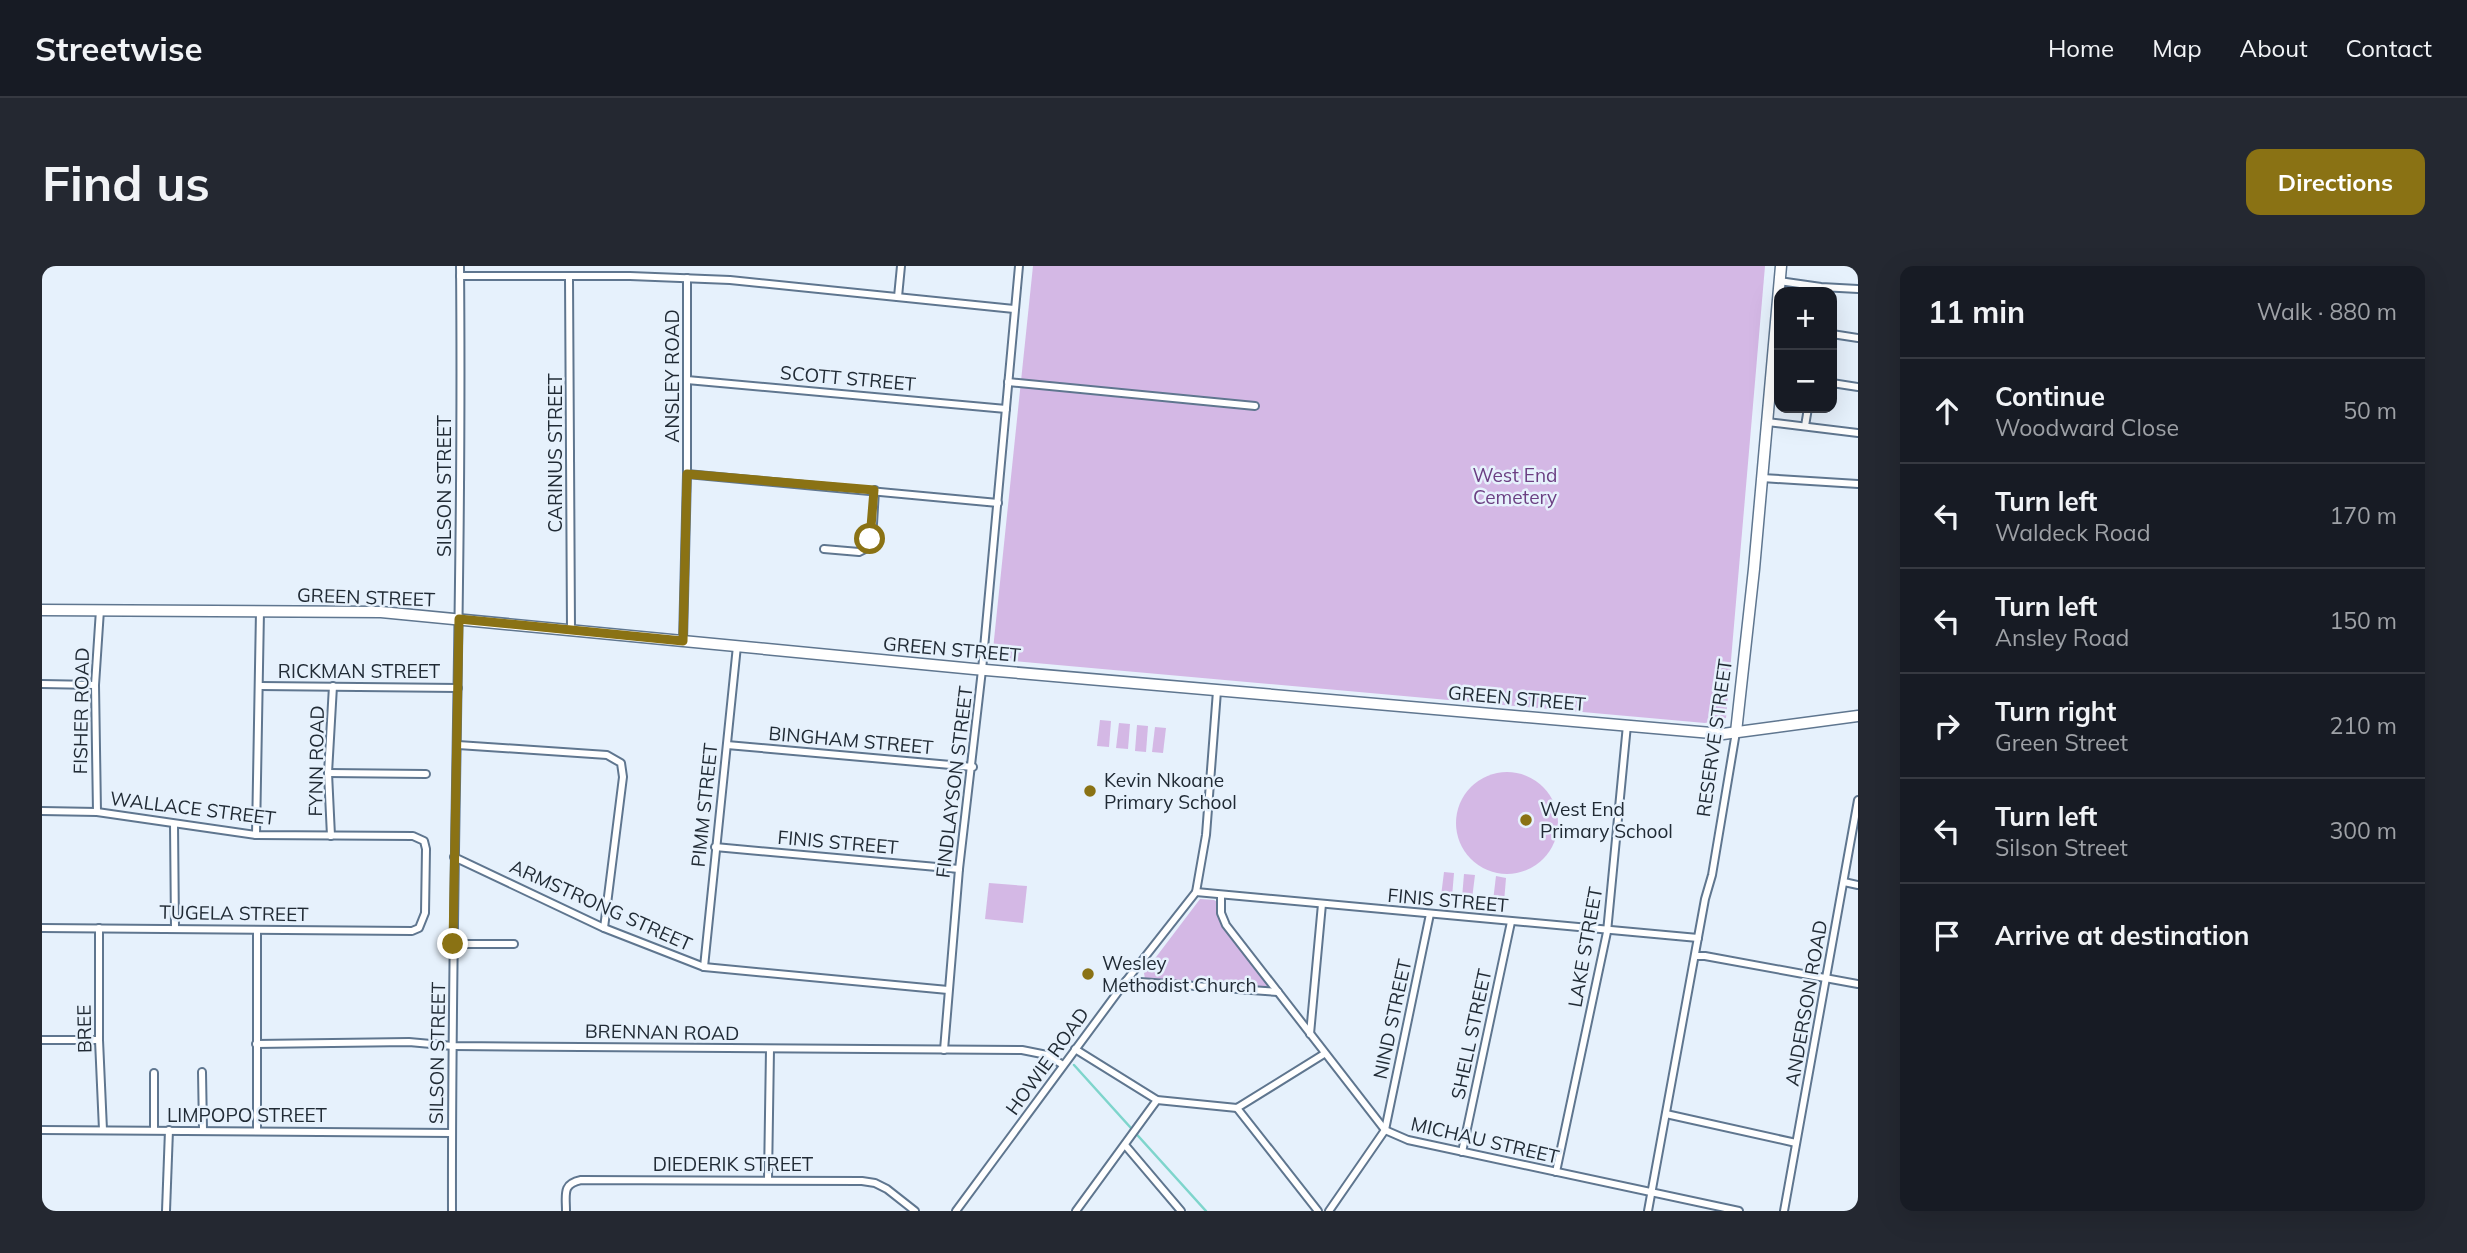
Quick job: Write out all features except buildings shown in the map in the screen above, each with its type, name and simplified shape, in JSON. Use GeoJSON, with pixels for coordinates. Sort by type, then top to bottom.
{"type":"FeatureCollection","features":[{"type":"Feature","properties":{"kind":"street","name":"SILSON STREET"},"geometry":{"type":"LineString","coordinates":[[452,1211],[460,266]]}},
{"type":"Feature","properties":{"kind":"street"},"geometry":{"type":"LineString","coordinates":[[898,298],[901,266]]}},
{"type":"Feature","properties":{"kind":"street","name":"FINDLAYSON STREET"},"geometry":{"type":"LineString","coordinates":[[944,1050],[959,869],[973,767],[1019,266]]}},
{"type":"Feature","properties":{"kind":"street","name":"RESERVE STREET"},"geometry":{"type":"LineString","coordinates":[[1648,1211],[1712,875],[1736,732],[1754,569],[1781,266]]}},
{"type":"Feature","properties":{"kind":"street"},"geometry":{"type":"LineString","coordinates":[[460,276],[730,280],[1014,309]]}},
{"type":"Feature","properties":{"kind":"street","name":"CARINUS STREET"},"geometry":{"type":"LineString","coordinates":[[569,277],[571,630]]}},
{"type":"Feature","properties":{"kind":"street","name":"ANSLEY ROAD"},"geometry":{"type":"LineString","coordinates":[[683,641],[687,474],[687,278]]}},
{"type":"Feature","properties":{"kind":"street"},"geometry":{"type":"LineString","coordinates":[[1779,281],[1807,287]]}},
{"type":"Feature","properties":{"kind":"street"},"geometry":{"type":"LineString","coordinates":[[1837,290],[1858,289]]}},
{"type":"Feature","properties":{"kind":"street"},"geometry":{"type":"LineString","coordinates":[[1837,335],[1858,338]]}},
{"type":"Feature","properties":{"kind":"street","name":"SCOTT STREET"},"geometry":{"type":"LineString","coordinates":[[687,380],[1006,408]]}},
{"type":"Feature","properties":{"kind":"street"},"geometry":{"type":"LineString","coordinates":[[1008,382],[1255,406]]}},
{"type":"Feature","properties":{"kind":"street"},"geometry":{"type":"LineString","coordinates":[[1837,384],[1858,387]]}},
{"type":"Feature","properties":{"kind":"street"},"geometry":{"type":"LineString","coordinates":[[1805,426],[1807,413]]}},
{"type":"Feature","properties":{"kind":"street"},"geometry":{"type":"LineString","coordinates":[[1767,422],[1858,433]]}},
{"type":"Feature","properties":{"kind":"street"},"geometry":{"type":"LineString","coordinates":[[687,474],[998,503]]}},
{"type":"Feature","properties":{"kind":"street"},"geometry":{"type":"LineString","coordinates":[[1762,478],[1857,484],[1858,474]]}},
{"type":"Feature","properties":{"kind":"street"},"geometry":{"type":"LineString","coordinates":[[824,550],[859,552],[867,548],[873,524],[874,490]]}},
{"type":"Feature","properties":{"kind":"street","name":"GREEN STREET"},"geometry":{"type":"LineString","coordinates":[[42,610],[381,612],[982,670],[1723,734],[1858,716]]}},
{"type":"Feature","properties":{"kind":"street","name":"FISHER ROAD"},"geometry":{"type":"LineString","coordinates":[[97,812],[94,685],[100,610]]}},
{"type":"Feature","properties":{"kind":"street"},"geometry":{"type":"LineString","coordinates":[[256,835],[260,611]]}},
{"type":"Feature","properties":{"kind":"street","name":"PIMM STREET"},"geometry":{"type":"LineString","coordinates":[[704,967],[737,646]]}},
{"type":"Feature","properties":{"kind":"street"},"geometry":{"type":"LineString","coordinates":[[42,684],[94,685]]}},
{"type":"Feature","properties":{"kind":"street","name":"RICKMAN STREET"},"geometry":{"type":"LineString","coordinates":[[260,686],[458,688]]}},
{"type":"Feature","properties":{"kind":"street","name":"FYNN ROAD"},"geometry":{"type":"LineString","coordinates":[[331,836],[328,773],[333,686]]}},
{"type":"Feature","properties":{"kind":"street","name":"HOWIE ROAD"},"geometry":{"type":"LineString","coordinates":[[956,1211],[1126,981],[1196,892],[1206,835],[1217,691]]}},
{"type":"Feature","properties":{"kind":"street","name":"LAKE STREET"},"geometry":{"type":"LineString","coordinates":[[1556,1172],[1607,932],[1627,724]]}},
{"type":"Feature","properties":{"kind":"street"},"geometry":{"type":"LineString","coordinates":[[458,745],[607,755],[621,763],[623,777],[604,928]]}},
{"type":"Feature","properties":{"kind":"street","name":"BINGHAM STREET"},"geometry":{"type":"LineString","coordinates":[[727,745],[973,767]]}},
{"type":"Feature","properties":{"kind":"street"},"geometry":{"type":"LineString","coordinates":[[328,773],[426,774]]}},
{"type":"Feature","properties":{"kind":"street","name":"ANDERSON ROAD"},"geometry":{"type":"LineString","coordinates":[[1784,1211],[1858,800]]}},
{"type":"Feature","properties":{"kind":"street","name":"WALLACE STREET"},"geometry":{"type":"LineString","coordinates":[[42,811],[97,812],[256,835],[413,836],[424,841],[426,849],[425,913],[422,923]]}},
{"type":"Feature","properties":{"kind":"street"},"geometry":{"type":"LineString","coordinates":[[174,824],[175,928]]}},
{"type":"Feature","properties":{"kind":"street","name":"FINIS STREET"},"geometry":{"type":"LineString","coordinates":[[715,847],[959,869]]}},
{"type":"Feature","properties":{"kind":"street","name":"ARMSTRONG STREET"},"geometry":{"type":"LineString","coordinates":[[453,857],[604,928],[704,967],[948,990]]}},
{"type":"Feature","properties":{"kind":"street"},"geometry":{"type":"LineString","coordinates":[[1844,882],[1858,885]]}},
{"type":"Feature","properties":{"kind":"street","name":"FINIS STREET"},"geometry":{"type":"LineString","coordinates":[[1196,892],[1607,932],[1698,938]]}},
{"type":"Feature","properties":{"kind":"street","name":"MICHAU STREET"},"geometry":{"type":"LineString","coordinates":[[1220,896],[1221,913],[1226,925],[1385,1130],[1408,1140],[1739,1211]]}},
{"type":"Feature","properties":{"kind":"street"},"geometry":{"type":"LineString","coordinates":[[1310,1034],[1322,904]]}},
{"type":"Feature","properties":{"kind":"street","name":"NIND STREET"},"geometry":{"type":"LineString","coordinates":[[1385,1130],[1430,914]]}},
{"type":"Feature","properties":{"kind":"street","name":"SHELL STREET"},"geometry":{"type":"LineString","coordinates":[[1462,1152],[1511,922]]}},
{"type":"Feature","properties":{"kind":"street","name":"TUGELA STREET"},"geometry":{"type":"LineString","coordinates":[[42,928],[412,930],[419,928],[422,923]]}},
{"type":"Feature","properties":{"kind":"street","name":"BREE"},"geometry":{"type":"LineString","coordinates":[[99,928],[99,1040],[103,1130]]}},
{"type":"Feature","properties":{"kind":"street"},"geometry":{"type":"LineString","coordinates":[[257,930],[257,1130]]}},
{"type":"Feature","properties":{"kind":"street"},"geometry":{"type":"LineString","coordinates":[[453,944],[514,944]]}},
{"type":"Feature","properties":{"kind":"street"},"geometry":{"type":"LineString","coordinates":[[1695,956],[1858,984]]}},
{"type":"Feature","properties":{"kind":"street"},"geometry":{"type":"LineString","coordinates":[[1126,981],[1279,992]]}},
{"type":"Feature","properties":{"kind":"street"},"geometry":{"type":"LineString","coordinates":[[42,1040],[99,1040]]}},
{"type":"Feature","properties":{"kind":"street","name":"BRENNAN ROAD"},"geometry":{"type":"LineString","coordinates":[[256,1044],[409,1042],[453,1046],[1022,1050],[1047,1055],[1063,1065]]}},
{"type":"Feature","properties":{"kind":"street"},"geometry":{"type":"LineString","coordinates":[[768,1179],[770,1049]]}},
{"type":"Feature","properties":{"kind":"street"},"geometry":{"type":"LineString","coordinates":[[1076,1049],[1157,1100],[1237,1108],[1324,1054]]}},
{"type":"Feature","properties":{"kind":"street"},"geometry":{"type":"LineString","coordinates":[[202,1072],[203,1130]]}},
{"type":"Feature","properties":{"kind":"street"},"geometry":{"type":"LineString","coordinates":[[153,1073],[154,1130]]}},
{"type":"Feature","properties":{"kind":"street"},"geometry":{"type":"LineString","coordinates":[[1076,1211],[1157,1100]]}},
{"type":"Feature","properties":{"kind":"street"},"geometry":{"type":"LineString","coordinates":[[1237,1108],[1318,1211]]}},
{"type":"Feature","properties":{"kind":"street"},"geometry":{"type":"LineString","coordinates":[[1666,1114],[1796,1143]]}},
{"type":"Feature","properties":{"kind":"street","name":"LIMPOPO STREET"},"geometry":{"type":"LineString","coordinates":[[42,1130],[452,1133]]}},
{"type":"Feature","properties":{"kind":"street"},"geometry":{"type":"LineString","coordinates":[[166,1211],[169,1130]]}},
{"type":"Feature","properties":{"kind":"street"},"geometry":{"type":"LineString","coordinates":[[1329,1211],[1385,1130]]}},
{"type":"Feature","properties":{"kind":"street"},"geometry":{"type":"LineString","coordinates":[[1125,1145],[1181,1211]]}},
{"type":"Feature","properties":{"kind":"street","name":"DIEDERIK STREET"},"geometry":{"type":"LineString","coordinates":[[566,1211],[567,1187],[572,1182],[581,1180],[768,1179],[868,1182],[887,1189],[915,1211]]}},
{"type":"Feature","properties":{"kind":"green space","name":"West End Cemetery"},"geometry":{"type":"Polygon","coordinates":[[[1033,266],[1765,266],[1726,718],[1705,723],[992,659],[1033,266]]]}},
{"type":"Feature","properties":{"kind":"green space"},"geometry":{"type":"Polygon","coordinates":[[[1100,720],[1111,721],[1109,747],[1097,746],[1100,720]]]}},
{"type":"Feature","properties":{"kind":"green space"},"geometry":{"type":"Polygon","coordinates":[[[1119,723],[1130,724],[1128,749],[1116,748],[1119,723]]]}},
{"type":"Feature","properties":{"kind":"green space"},"geometry":{"type":"Polygon","coordinates":[[[1137,725],[1148,726],[1146,752],[1135,751],[1137,725]]]}},
{"type":"Feature","properties":{"kind":"green space"},"geometry":{"type":"Polygon","coordinates":[[[1155,727],[1166,728],[1163,753],[1152,752],[1155,727]]]}},
{"type":"Feature","properties":{"kind":"green space"},"geometry":{"type":"Polygon","coordinates":[[[1507,772],[1527,775],[1550,794],[1555,803],[1558,823],[1555,843],[1536,866],[1527,871],[1507,874],[1487,871],[1464,852],[1459,843],[1456,823],[1459,803],[1478,780],[1487,775],[1507,772]]]}},
{"type":"Feature","properties":{"kind":"green space"},"geometry":{"type":"Polygon","coordinates":[[[1444,872],[1454,873],[1452,897],[1441,896],[1444,872]]]}},
{"type":"Feature","properties":{"kind":"green space"},"geometry":{"type":"Polygon","coordinates":[[[1464,874],[1475,875],[1472,899],[1462,898],[1464,874]]]}},
{"type":"Feature","properties":{"kind":"green space"},"geometry":{"type":"Polygon","coordinates":[[[1496,876],[1506,878],[1504,902],[1493,901],[1496,876]]]}},
{"type":"Feature","properties":{"kind":"green space"},"geometry":{"type":"Polygon","coordinates":[[[989,883],[1027,886],[1023,923],[985,919],[989,883]]]}},
{"type":"Feature","properties":{"kind":"green space"},"geometry":{"type":"Polygon","coordinates":[[[1200,899],[1219,903],[1222,924],[1271,988],[1145,979],[1144,973],[1200,899]]]}},
{"type":"Feature","properties":{"kind":"waterway"},"geometry":{"type":"LineString","coordinates":[[1074,1065],[1206,1211]]}},
{"type":"Feature","properties":{"kind":"place","name":"Kevin Nkoane Primary School"},"geometry":{"type":"Point","coordinates":[1090,791]}},
{"type":"Feature","properties":{"kind":"place","name":"West End Primary School"},"geometry":{"type":"Point","coordinates":[1526,820]}},
{"type":"Feature","properties":{"kind":"place","name":"Wesley Methodist Church"},"geometry":{"type":"Point","coordinates":[1088,974]}},
{"type":"Feature","properties":{"kind":"route"},"geometry":{"type":"LineString","coordinates":[[453,944],[459,619],[683,641],[687,474],[874,490],[870,539]]}}]}
